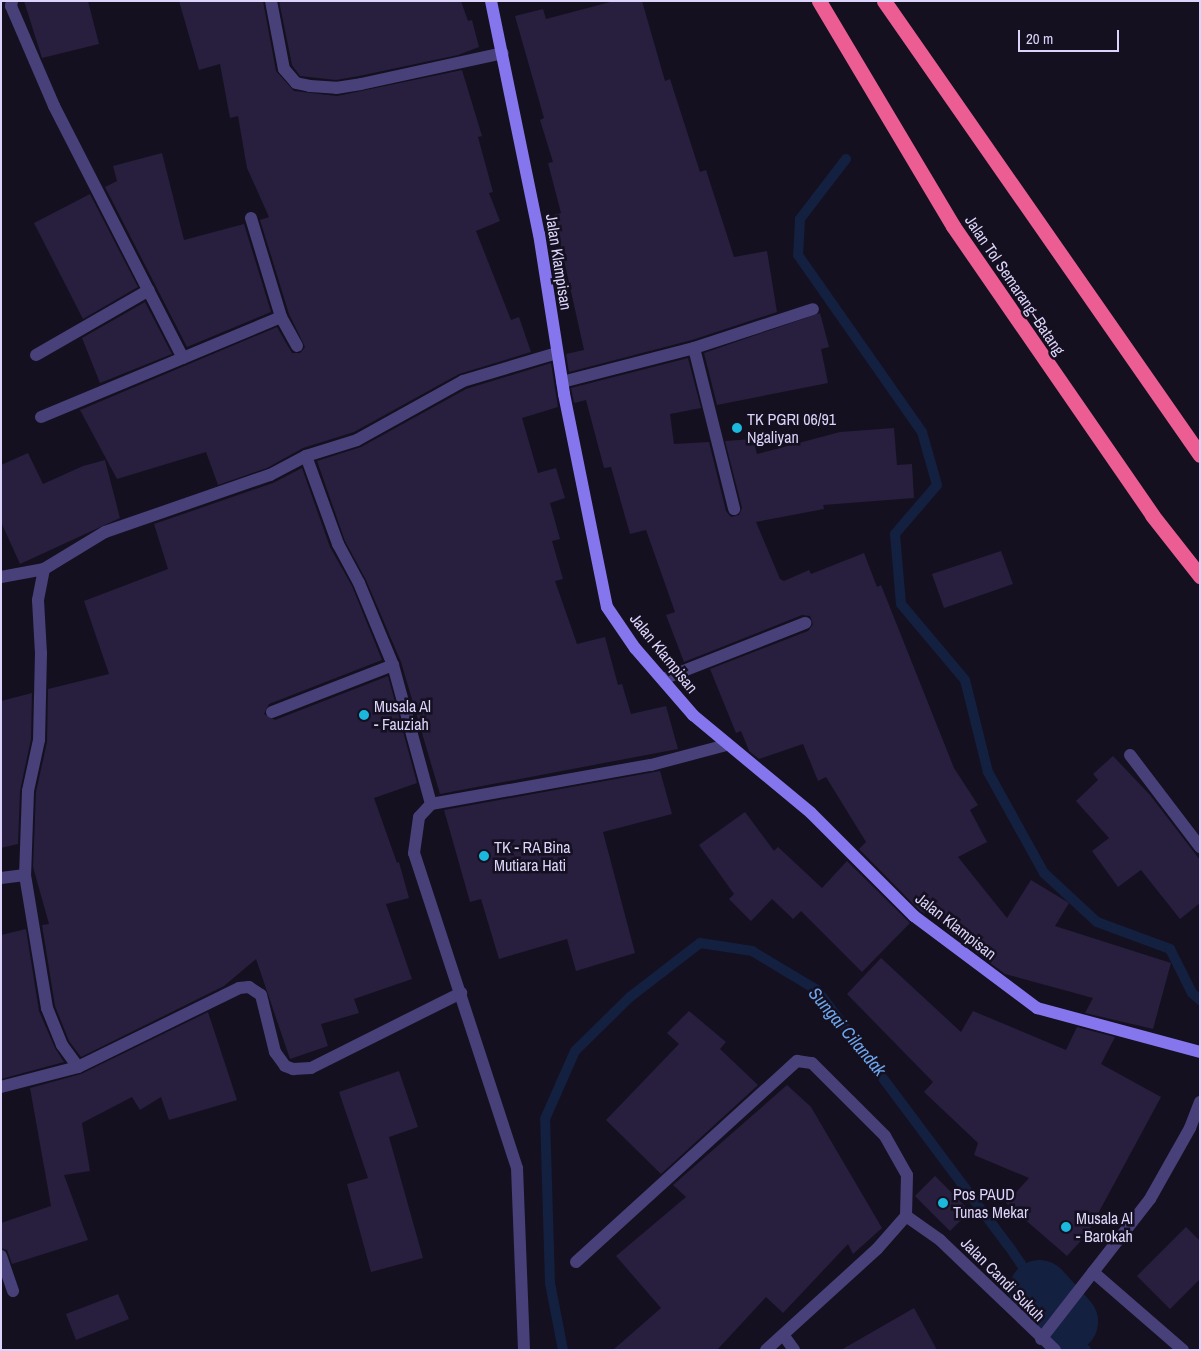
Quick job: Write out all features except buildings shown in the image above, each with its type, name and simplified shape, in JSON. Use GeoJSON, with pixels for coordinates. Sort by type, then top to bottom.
{"type":"FeatureCollection","features":[{"type":"Feature","properties":{"kind":"highway","name":"Jalan Tol Semarang–Batang"},"geometry":{"type":"LineString","coordinates":[[819,1],[840,40],[953,226],[1152,515],[1200,576]]}},
{"type":"Feature","properties":{"kind":"highway"},"geometry":{"type":"LineString","coordinates":[[887,6],[1200,455]]}},
{"type":"Feature","properties":{"kind":"street"},"geometry":{"type":"LineString","coordinates":[[12,1],[10,6],[54,106],[183,358]]}},
{"type":"Feature","properties":{"kind":"street"},"geometry":{"type":"LineString","coordinates":[[271,1],[284,70],[296,83],[336,88],[503,53]]}},
{"type":"Feature","properties":{"kind":"street","name":"Jalan Klampisan"},"geometry":{"type":"LineString","coordinates":[[491,1],[539,234],[562,382],[607,607],[635,648],[726,745],[811,813],[914,916],[1037,1008],[1200,1052]]}},
{"type":"Feature","properties":{"kind":"street"},"geometry":{"type":"LineString","coordinates":[[251,218],[281,317],[297,346]]}},
{"type":"Feature","properties":{"kind":"street"},"geometry":{"type":"LineString","coordinates":[[36,355],[149,290]]}},
{"type":"Feature","properties":{"kind":"street"},"geometry":{"type":"LineString","coordinates":[[562,382],[694,348],[813,309]]}},
{"type":"Feature","properties":{"kind":"street"},"geometry":{"type":"LineString","coordinates":[[41,417],[281,317]]}},
{"type":"Feature","properties":{"kind":"street"},"geometry":{"type":"LineString","coordinates":[[694,348],[734,509]]}},
{"type":"Feature","properties":{"kind":"street"},"geometry":{"type":"LineString","coordinates":[[1,577],[44,569],[106,532],[270,475],[306,456],[380,430],[463,381],[557,353]]}},
{"type":"Feature","properties":{"kind":"street"},"geometry":{"type":"LineString","coordinates":[[306,456],[338,544],[359,583],[393,665],[431,804]]}},
{"type":"Feature","properties":{"kind":"street"},"geometry":{"type":"LineString","coordinates":[[44,569],[38,600],[41,653],[39,740],[28,791],[25,875],[48,1008],[62,1044],[78,1067]]}},
{"type":"Feature","properties":{"kind":"street"},"geometry":{"type":"LineString","coordinates":[[663,679],[805,623]]}},
{"type":"Feature","properties":{"kind":"street"},"geometry":{"type":"LineString","coordinates":[[272,712],[393,665]]}},
{"type":"Feature","properties":{"kind":"street"},"geometry":{"type":"LineString","coordinates":[[524,1350],[517,1168],[414,853],[419,817],[431,804],[651,766],[726,745]]}},
{"type":"Feature","properties":{"kind":"street"},"geometry":{"type":"LineString","coordinates":[[1130,755],[1200,847]]}},
{"type":"Feature","properties":{"kind":"street"},"geometry":{"type":"LineString","coordinates":[[1,878],[25,875]]}},
{"type":"Feature","properties":{"kind":"street"},"geometry":{"type":"LineString","coordinates":[[1,1087],[78,1067],[239,988],[249,987],[261,995],[274,1052],[285,1066],[294,1069],[310,1068],[461,993]]}},
{"type":"Feature","properties":{"kind":"street"},"geometry":{"type":"LineString","coordinates":[[576,1262],[797,1062],[812,1063],[885,1136],[907,1175],[906,1216],[876,1249],[784,1336],[766,1350]]}},
{"type":"Feature","properties":{"kind":"street"},"geometry":{"type":"LineString","coordinates":[[1044,1336],[1150,1199],[1190,1128],[1200,1102]]}},
{"type":"Feature","properties":{"kind":"street","name":"Jalan Candi Sukuh"},"geometry":{"type":"LineString","coordinates":[[906,1216],[940,1240],[1044,1336],[1055,1350]]}},
{"type":"Feature","properties":{"kind":"street"},"geometry":{"type":"LineString","coordinates":[[1,1256],[14,1291]]}},
{"type":"Feature","properties":{"kind":"street"},"geometry":{"type":"LineString","coordinates":[[1093,1272],[1183,1350]]}},
{"type":"Feature","properties":{"kind":"street"},"geometry":{"type":"LineString","coordinates":[[784,1336],[794,1350]]}},
{"type":"Feature","properties":{"kind":"waterway"},"geometry":{"type":"LineString","coordinates":[[846,159],[800,219],[798,255],[922,432],[937,485],[895,534],[901,604],[965,680],[988,772],[1044,873],[1097,922],[1170,949],[1192,993],[1200,1000]]}},
{"type":"Feature","properties":{"kind":"waterway","name":"Sungai Cilandak"},"geometry":{"type":"LineString","coordinates":[[563,1350],[550,1283],[545,1119],[575,1051],[630,997],[700,943],[752,951],[817,990],[1008,1245],[1069,1334],[1086,1350]]}},
{"type":"Feature","properties":{"kind":"waterway","name":"Sungai Cilandak"},"geometry":{"type":"LineString","coordinates":[[1039,1290],[1067,1321]]}},
{"type":"Feature","properties":{"kind":"place","name":"TK PGRI 06/91 Ngaliyan"},"geometry":{"type":"Point","coordinates":[737,428]}},
{"type":"Feature","properties":{"kind":"place","name":"Musala Al - Fauziah"},"geometry":{"type":"Point","coordinates":[364,715]}},
{"type":"Feature","properties":{"kind":"place","name":"TK - RA Bina Mutiara Hati"},"geometry":{"type":"Point","coordinates":[484,856]}},
{"type":"Feature","properties":{"kind":"place","name":"Pos PAUD Tunas Mekar"},"geometry":{"type":"Point","coordinates":[943,1203]}},
{"type":"Feature","properties":{"kind":"place","name":"Musala Al - Barokah"},"geometry":{"type":"Point","coordinates":[1066,1227]}}]}
